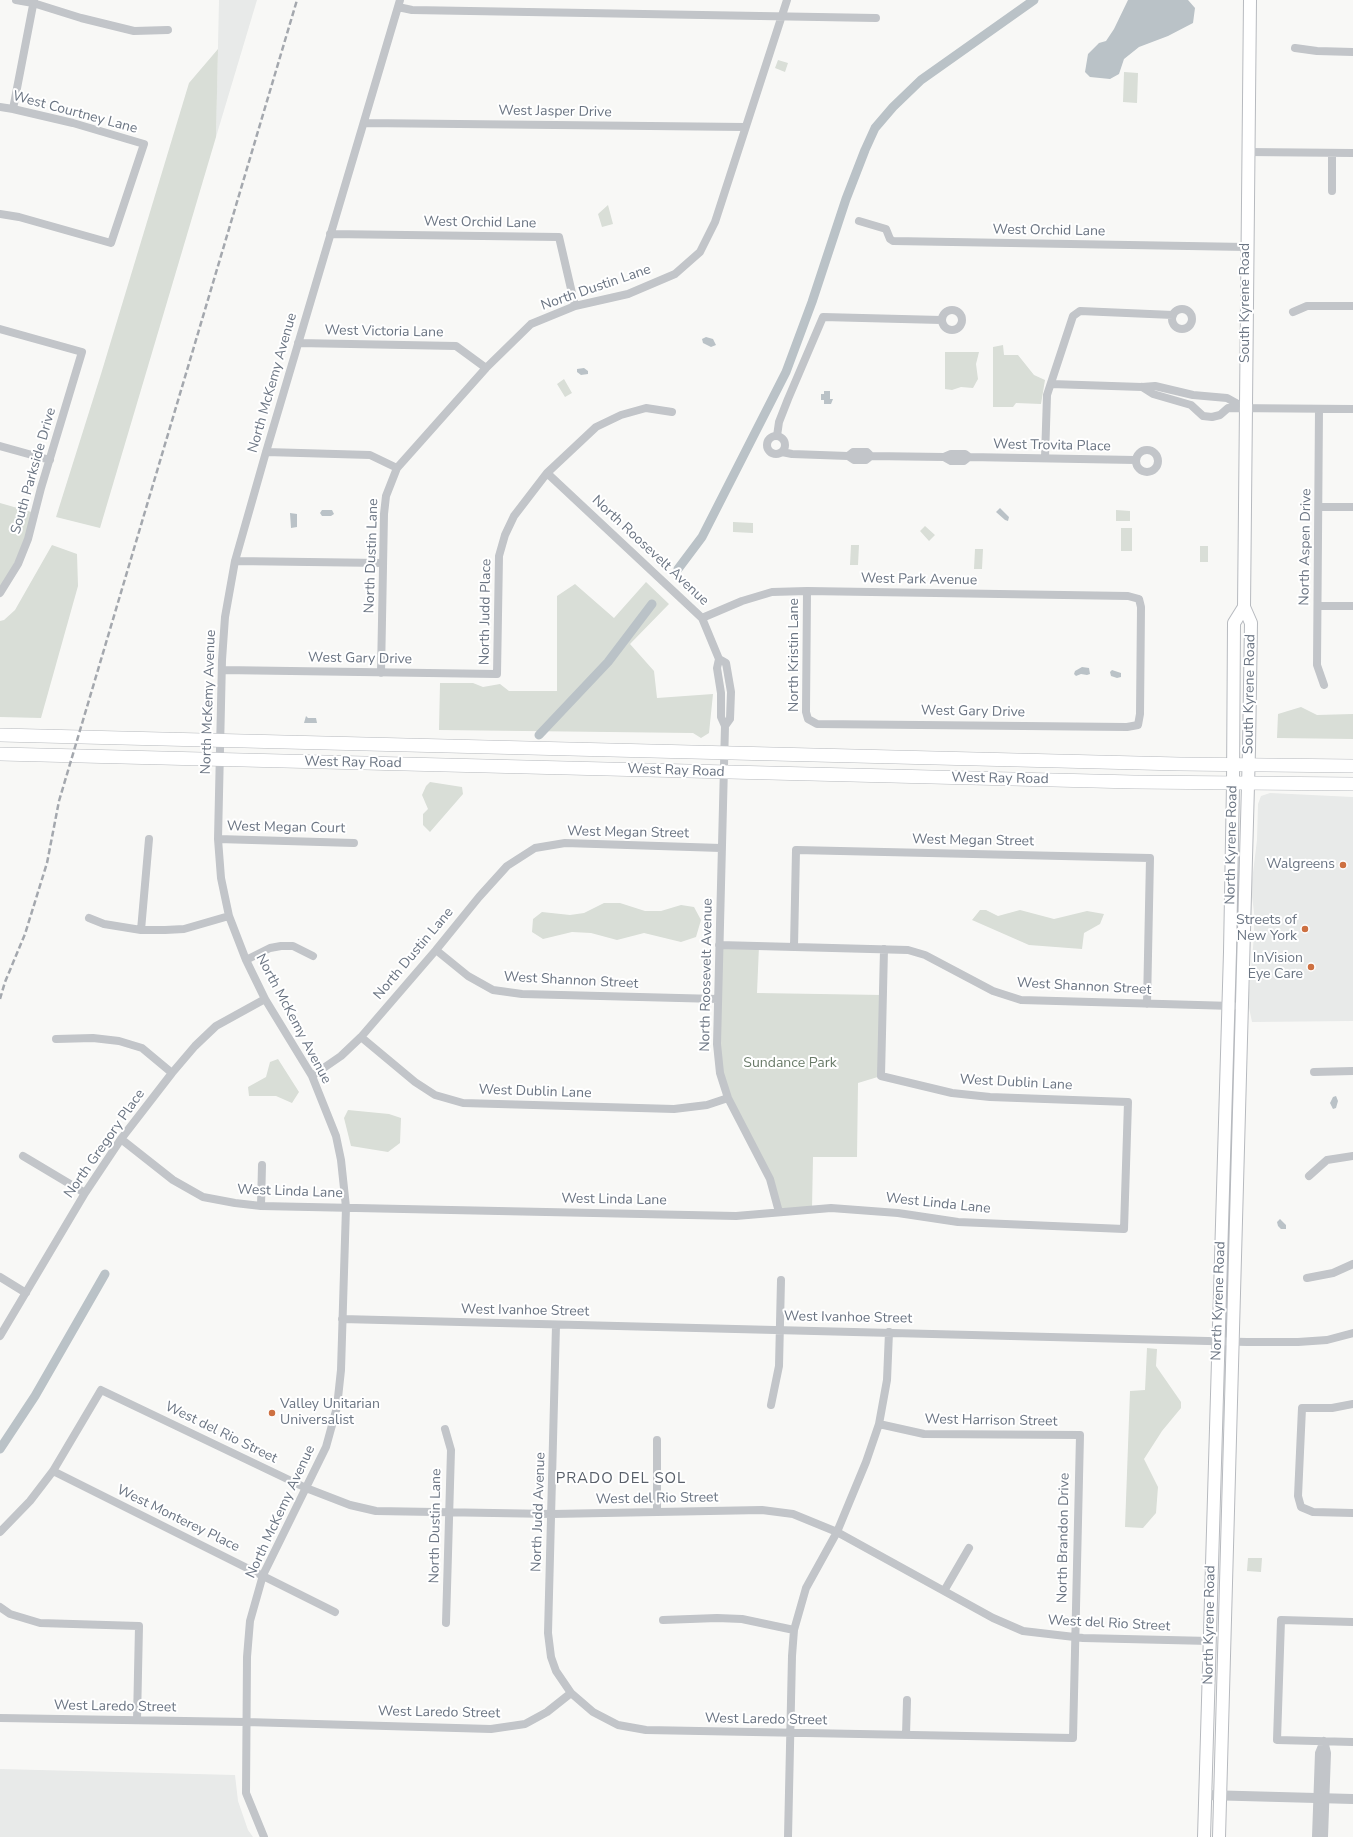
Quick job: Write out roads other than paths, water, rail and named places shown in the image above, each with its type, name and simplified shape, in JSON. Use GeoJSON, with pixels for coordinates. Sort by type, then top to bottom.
{"type":"FeatureCollection","features":[{"type":"Feature","properties":{"kind":"main road","name":"South Kyrene Road"},"geometry":{"type":"LineString","coordinates":[[1249,784],[1251,623],[1244,607],[1247,152],[1250,0]]}},
{"type":"Feature","properties":{"kind":"main road","name":"South Kyrene Road"},"geometry":{"type":"LineString","coordinates":[[1234,765],[1234,623],[1244,607]]}},
{"type":"Feature","properties":{"kind":"main road","name":"West Ray Road"},"geometry":{"type":"LineString","coordinates":[[0,735],[1234,765],[1353,766]]}},
{"type":"Feature","properties":{"kind":"main road","name":"West Ray Road"},"geometry":{"type":"LineString","coordinates":[[0,754],[1234,784],[1353,784]]}},
{"type":"Feature","properties":{"kind":"main road","name":"North Kyrene Road"},"geometry":{"type":"LineString","coordinates":[[1204,1837],[1234,765]]}},
{"type":"Feature","properties":{"kind":"main road","name":"North Kyrene Road"},"geometry":{"type":"LineString","coordinates":[[1219,1837],[1249,784]]}},
{"type":"Feature","properties":{"kind":"street"},"geometry":{"type":"LineString","coordinates":[[16,0],[34,1],[81,18],[134,31],[168,30]]}},
{"type":"Feature","properties":{"kind":"street","name":"North Dustin Lane"},"geometry":{"type":"LineString","coordinates":[[382,673],[382,563],[386,496],[397,468],[486,368],[531,324],[575,306],[628,294],[675,274],[700,252],[715,222],[787,0]]}},
{"type":"Feature","properties":{"kind":"street"},"geometry":{"type":"LineString","coordinates":[[13,109],[34,1]]}},
{"type":"Feature","properties":{"kind":"street"},"geometry":{"type":"LineString","coordinates":[[399,3],[412,10],[876,18]]}},
{"type":"Feature","properties":{"kind":"street","name":"North McKemy Avenue"},"geometry":{"type":"LineString","coordinates":[[264,1837],[246,1793],[247,1657],[250,1621],[263,1575],[326,1447],[337,1407],[341,1370],[346,1207],[341,1160],[336,1136],[312,1076],[265,999],[246,960],[229,916],[221,878],[218,839],[222,670],[225,617],[235,561],[399,3]]}},
{"type":"Feature","properties":{"kind":"street"},"geometry":{"type":"LineString","coordinates":[[1295,48],[1317,52],[1353,52]]}},
{"type":"Feature","properties":{"kind":"street","name":"West Courtney Lane"},"geometry":{"type":"LineString","coordinates":[[0,107],[73,123],[144,144],[111,242],[18,217],[0,214]]}},
{"type":"Feature","properties":{"kind":"street","name":"West Jasper Drive"},"geometry":{"type":"LineString","coordinates":[[364,123],[745,127]]}},
{"type":"Feature","properties":{"kind":"street"},"geometry":{"type":"LineString","coordinates":[[1247,152],[1353,153]]}},
{"type":"Feature","properties":{"kind":"street"},"geometry":{"type":"LineString","coordinates":[[1332,153],[1332,191]]}},
{"type":"Feature","properties":{"kind":"street","name":"West Orchid Lane"},"geometry":{"type":"LineString","coordinates":[[859,221],[886,229],[890,239],[893,241],[1247,247]]}},
{"type":"Feature","properties":{"kind":"street","name":"West Orchid Lane"},"geometry":{"type":"LineString","coordinates":[[330,234],[559,237],[575,306]]}},
{"type":"Feature","properties":{"kind":"street"},"geometry":{"type":"LineString","coordinates":[[1293,312],[1307,306],[1353,306]]}},
{"type":"Feature","properties":{"kind":"street"},"geometry":{"type":"LineString","coordinates":[[1046,458],[1046,405],[1051,384],[1073,316],[1080,311],[1173,315]]}},
{"type":"Feature","properties":{"kind":"street"},"geometry":{"type":"LineString","coordinates":[[777,436],[777,429],[786,404],[823,318],[941,320]]}},
{"type":"Feature","properties":{"kind":"street","name":"South Parkside Drive"},"geometry":{"type":"LineString","coordinates":[[0,329],[82,352],[28,539],[18,564],[0,593]]}},
{"type":"Feature","properties":{"kind":"street","name":"West Victoria Lane"},"geometry":{"type":"LineString","coordinates":[[298,343],[456,346],[486,368]]}},
{"type":"Feature","properties":{"kind":"street"},"geometry":{"type":"LineString","coordinates":[[1051,384],[1142,387],[1155,386],[1193,395],[1227,398],[1246,408]]}},
{"type":"Feature","properties":{"kind":"street"},"geometry":{"type":"LineString","coordinates":[[1142,387],[1153,394],[1191,405],[1203,416],[1212,417],[1220,414],[1228,408],[1353,409]]}},
{"type":"Feature","properties":{"kind":"street","name":"North Judd Place"},"geometry":{"type":"LineString","coordinates":[[497,674],[499,556],[505,535],[514,516],[547,473],[596,427],[621,415],[646,408],[672,412]]}},
{"type":"Feature","properties":{"kind":"street","name":"North Aspen Drive"},"geometry":{"type":"LineString","coordinates":[[1319,409],[1320,507],[1317,664],[1324,685]]}},
{"type":"Feature","properties":{"kind":"street"},"geometry":{"type":"LineString","coordinates":[[777,436],[782,438],[785,443],[782,452],[773,454],[767,448],[768,439],[777,436]]}},
{"type":"Feature","properties":{"kind":"street"},"geometry":{"type":"LineString","coordinates":[[0,446],[50,460]]}},
{"type":"Feature","properties":{"kind":"street"},"geometry":{"type":"LineString","coordinates":[[266,452],[370,455],[397,468]]}},
{"type":"Feature","properties":{"kind":"street","name":"West Trovita Place"},"geometry":{"type":"LineString","coordinates":[[782,452],[792,454],[848,456],[853,452],[867,452],[872,456],[944,457],[951,461],[964,461],[969,458],[1135,460]]}},
{"type":"Feature","properties":{"kind":"street","name":"North Roosevelt Avenue"},"geometry":{"type":"LineString","coordinates":[[547,473],[702,618],[719,659],[717,668],[721,693],[721,717],[725,726],[717,1044],[719,1066],[728,1098],[770,1179],[779,1212]]}},
{"type":"Feature","properties":{"kind":"street"},"geometry":{"type":"LineString","coordinates":[[1320,507],[1353,507]]}},
{"type":"Feature","properties":{"kind":"street"},"geometry":{"type":"LineString","coordinates":[[235,561],[382,563]]}},
{"type":"Feature","properties":{"kind":"street","name":"West Park Avenue"},"geometry":{"type":"LineString","coordinates":[[702,618],[742,601],[772,592],[807,591],[1128,596],[1140,599],[1141,607],[1140,714],[1138,725]]}},
{"type":"Feature","properties":{"kind":"street","name":"North Kristin Lane"},"geometry":{"type":"LineString","coordinates":[[807,591],[806,712],[808,720]]}},
{"type":"Feature","properties":{"kind":"street"},"geometry":{"type":"LineString","coordinates":[[1318,606],[1353,606]]}},
{"type":"Feature","properties":{"kind":"street","name":"West Gary Drive"},"geometry":{"type":"LineString","coordinates":[[222,670],[497,674]]}},
{"type":"Feature","properties":{"kind":"street","name":"West Gary Drive"},"geometry":{"type":"LineString","coordinates":[[808,720],[817,724],[1128,727],[1138,725]]}},
{"type":"Feature","properties":{"kind":"street"},"geometry":{"type":"LineString","coordinates":[[141,930],[149,839]]}},
{"type":"Feature","properties":{"kind":"street","name":"West Megan Court"},"geometry":{"type":"LineString","coordinates":[[218,839],[354,843]]}},
{"type":"Feature","properties":{"kind":"street","name":"West Megan Street"},"geometry":{"type":"LineString","coordinates":[[535,848],[565,844],[721,848]]}},
{"type":"Feature","properties":{"kind":"street","name":"North Dustin Lane"},"geometry":{"type":"LineString","coordinates":[[312,1076],[341,1056],[361,1037],[436,950],[479,896],[507,866],[535,848]]}},
{"type":"Feature","properties":{"kind":"street","name":"West Megan Street"},"geometry":{"type":"LineString","coordinates":[[794,946],[796,850],[1150,858],[1147,1004]]}},
{"type":"Feature","properties":{"kind":"street"},"geometry":{"type":"LineString","coordinates":[[89,918],[104,924],[141,930],[184,929],[229,916]]}},
{"type":"Feature","properties":{"kind":"street","name":"West Shannon Street"},"geometry":{"type":"LineString","coordinates":[[719,945],[908,950],[925,955],[993,991],[1021,1000],[1243,1006]]}},
{"type":"Feature","properties":{"kind":"street"},"geometry":{"type":"LineString","coordinates":[[246,960],[270,948],[281,946],[293,946],[313,956]]}},
{"type":"Feature","properties":{"kind":"street","name":"West Dublin Lane"},"geometry":{"type":"LineString","coordinates":[[884,949],[881,1076],[952,1093],[990,1097],[1128,1102],[1124,1229]]}},
{"type":"Feature","properties":{"kind":"street","name":"West Shannon Street"},"geometry":{"type":"LineString","coordinates":[[436,950],[468,976],[493,990],[522,994],[718,999]]}},
{"type":"Feature","properties":{"kind":"street","name":"North Gregory Place"},"geometry":{"type":"LineString","coordinates":[[0,1336],[85,1193],[121,1139],[172,1073],[195,1046],[216,1026],[265,999]]}},
{"type":"Feature","properties":{"kind":"street","name":"West Dublin Lane"},"geometry":{"type":"LineString","coordinates":[[361,1037],[415,1082],[435,1095],[463,1103],[674,1109],[707,1105],[728,1098]]}},
{"type":"Feature","properties":{"kind":"street"},"geometry":{"type":"LineString","coordinates":[[56,1039],[93,1038],[119,1041],[142,1048],[172,1073]]}},
{"type":"Feature","properties":{"kind":"street"},"geometry":{"type":"LineString","coordinates":[[1314,1072],[1353,1071]]}},
{"type":"Feature","properties":{"kind":"street","name":"West Linda Lane"},"geometry":{"type":"LineString","coordinates":[[121,1139],[173,1180],[203,1197],[261,1206],[736,1216],[831,1208],[898,1212],[958,1222],[1124,1229]]}},
{"type":"Feature","properties":{"kind":"street"},"geometry":{"type":"LineString","coordinates":[[23,1156],[85,1193]]}},
{"type":"Feature","properties":{"kind":"street"},"geometry":{"type":"LineString","coordinates":[[1309,1176],[1327,1160],[1353,1156]]}},
{"type":"Feature","properties":{"kind":"street"},"geometry":{"type":"LineString","coordinates":[[261,1206],[262,1165]]}},
{"type":"Feature","properties":{"kind":"street"},"geometry":{"type":"LineString","coordinates":[[1308,1278],[1333,1272],[1353,1264]]}},
{"type":"Feature","properties":{"kind":"street"},"geometry":{"type":"LineString","coordinates":[[0,1277],[26,1293]]}},
{"type":"Feature","properties":{"kind":"street"},"geometry":{"type":"LineString","coordinates":[[771,1405],[779,1366],[781,1280]]}},
{"type":"Feature","properties":{"kind":"street","name":"West Ivanhoe Street"},"geometry":{"type":"LineString","coordinates":[[342,1319],[1233,1342],[1298,1342],[1327,1340],[1353,1333]]}},
{"type":"Feature","properties":{"kind":"street","name":"North Judd Avenue"},"geometry":{"type":"LineString","coordinates":[[556,1325],[548,1633],[551,1657],[556,1671],[571,1693]]}},
{"type":"Feature","properties":{"kind":"street"},"geometry":{"type":"LineString","coordinates":[[788,1837],[794,1630],[806,1588],[837,1532],[866,1462],[879,1424],[887,1380],[889,1332]]}},
{"type":"Feature","properties":{"kind":"street","name":"West del Rio Street"},"geometry":{"type":"LineString","coordinates":[[53,1471],[101,1390],[306,1488],[350,1505],[376,1511],[552,1514],[762,1510],[793,1514],[837,1532],[993,1618],[1023,1631],[1075,1638],[1210,1641]]}},
{"type":"Feature","properties":{"kind":"street"},"geometry":{"type":"LineString","coordinates":[[1353,1404],[1332,1408],[1302,1408],[1298,1496],[1301,1507],[1313,1512],[1353,1513]]}},
{"type":"Feature","properties":{"kind":"street","name":"West Harrison Street"},"geometry":{"type":"LineString","coordinates":[[879,1424],[924,1434],[1080,1435]]}},
{"type":"Feature","properties":{"kind":"street","name":"North Dustin Lane"},"geometry":{"type":"LineString","coordinates":[[445,1429],[451,1450],[446,1623]]}},
{"type":"Feature","properties":{"kind":"street","name":"North Brandon Drive"},"geometry":{"type":"LineString","coordinates":[[1073,1738],[1080,1435]]}},
{"type":"Feature","properties":{"kind":"street"},"geometry":{"type":"LineString","coordinates":[[657,1440],[657,1512]]}},
{"type":"Feature","properties":{"kind":"street"},"geometry":{"type":"LineString","coordinates":[[0,1532],[30,1501],[53,1471]]}},
{"type":"Feature","properties":{"kind":"street","name":"West Monterey Place"},"geometry":{"type":"LineString","coordinates":[[53,1471],[335,1612]]}},
{"type":"Feature","properties":{"kind":"street"},"geometry":{"type":"LineString","coordinates":[[944,1591],[969,1548]]}},
{"type":"Feature","properties":{"kind":"street"},"geometry":{"type":"LineString","coordinates":[[0,1607],[10,1614],[40,1623],[139,1626],[138,1720]]}},
{"type":"Feature","properties":{"kind":"street"},"geometry":{"type":"LineString","coordinates":[[663,1620],[717,1618],[742,1619],[794,1630]]}},
{"type":"Feature","properties":{"kind":"street"},"geometry":{"type":"LineString","coordinates":[[1353,1622],[1281,1620],[1277,1740],[1353,1742]]}},
{"type":"Feature","properties":{"kind":"street","name":"West Laredo Street"},"geometry":{"type":"LineString","coordinates":[[0,1718],[246,1722],[491,1729],[525,1724],[547,1712],[571,1693],[593,1712],[618,1725],[646,1730],[790,1734],[1073,1738]]}},
{"type":"Feature","properties":{"kind":"street"},"geometry":{"type":"LineString","coordinates":[[906,1735],[907,1700]]}},
{"type":"Feature","properties":{"kind":"street"},"geometry":{"type":"LineString","coordinates":[[1316,1837],[1327,1753],[1324,1742]]}},
{"type":"Feature","properties":{"kind":"street"},"geometry":{"type":"LineString","coordinates":[[1205,1795],[1353,1799]]}},
{"type":"Feature","properties":{"kind":"street"},"geometry":{"type":"LineString","coordinates":[[1321,1798],[1324,1837]]}},
{"type":"Feature","properties":{"kind":"waterway"},"geometry":{"type":"LineString","coordinates":[[678,569],[702,537],[786,372],[812,302],[846,199],[875,128],[893,107],[921,80],[1034,0]]}},
{"type":"Feature","properties":{"kind":"waterway"},"geometry":{"type":"LineString","coordinates":[[539,735],[608,662],[652,604]]}},
{"type":"Feature","properties":{"kind":"waterway"},"geometry":{"type":"LineString","coordinates":[[0,1449],[35,1396],[105,1274]]}},
{"type":"Feature","properties":{"kind":"railway"},"geometry":{"type":"LineString","coordinates":[[0,999],[5,982],[25,934],[47,863],[59,801],[297,0]]}},
{"type":"Feature","properties":{"kind":"place","name":"Walgreens"},"geometry":{"type":"Point","coordinates":[1343,865]}},
{"type":"Feature","properties":{"kind":"place","name":"Streets of New York"},"geometry":{"type":"Point","coordinates":[1305,929]}},
{"type":"Feature","properties":{"kind":"place","name":"InVision Eye Care"},"geometry":{"type":"Point","coordinates":[1311,967]}},
{"type":"Feature","properties":{"kind":"place","name":"Valley Unitarian Universalist"},"geometry":{"type":"Point","coordinates":[272,1413]}},
{"type":"Feature","properties":{"kind":"district","name":"PRADO DEL SOL"},"geometry":{"type":"Point","coordinates":[621,1479]}},
{"type":"Feature","properties":{"kind":"park label","name":"Sundance Park"},"geometry":{"type":"Point","coordinates":[790,1064]}}]}
